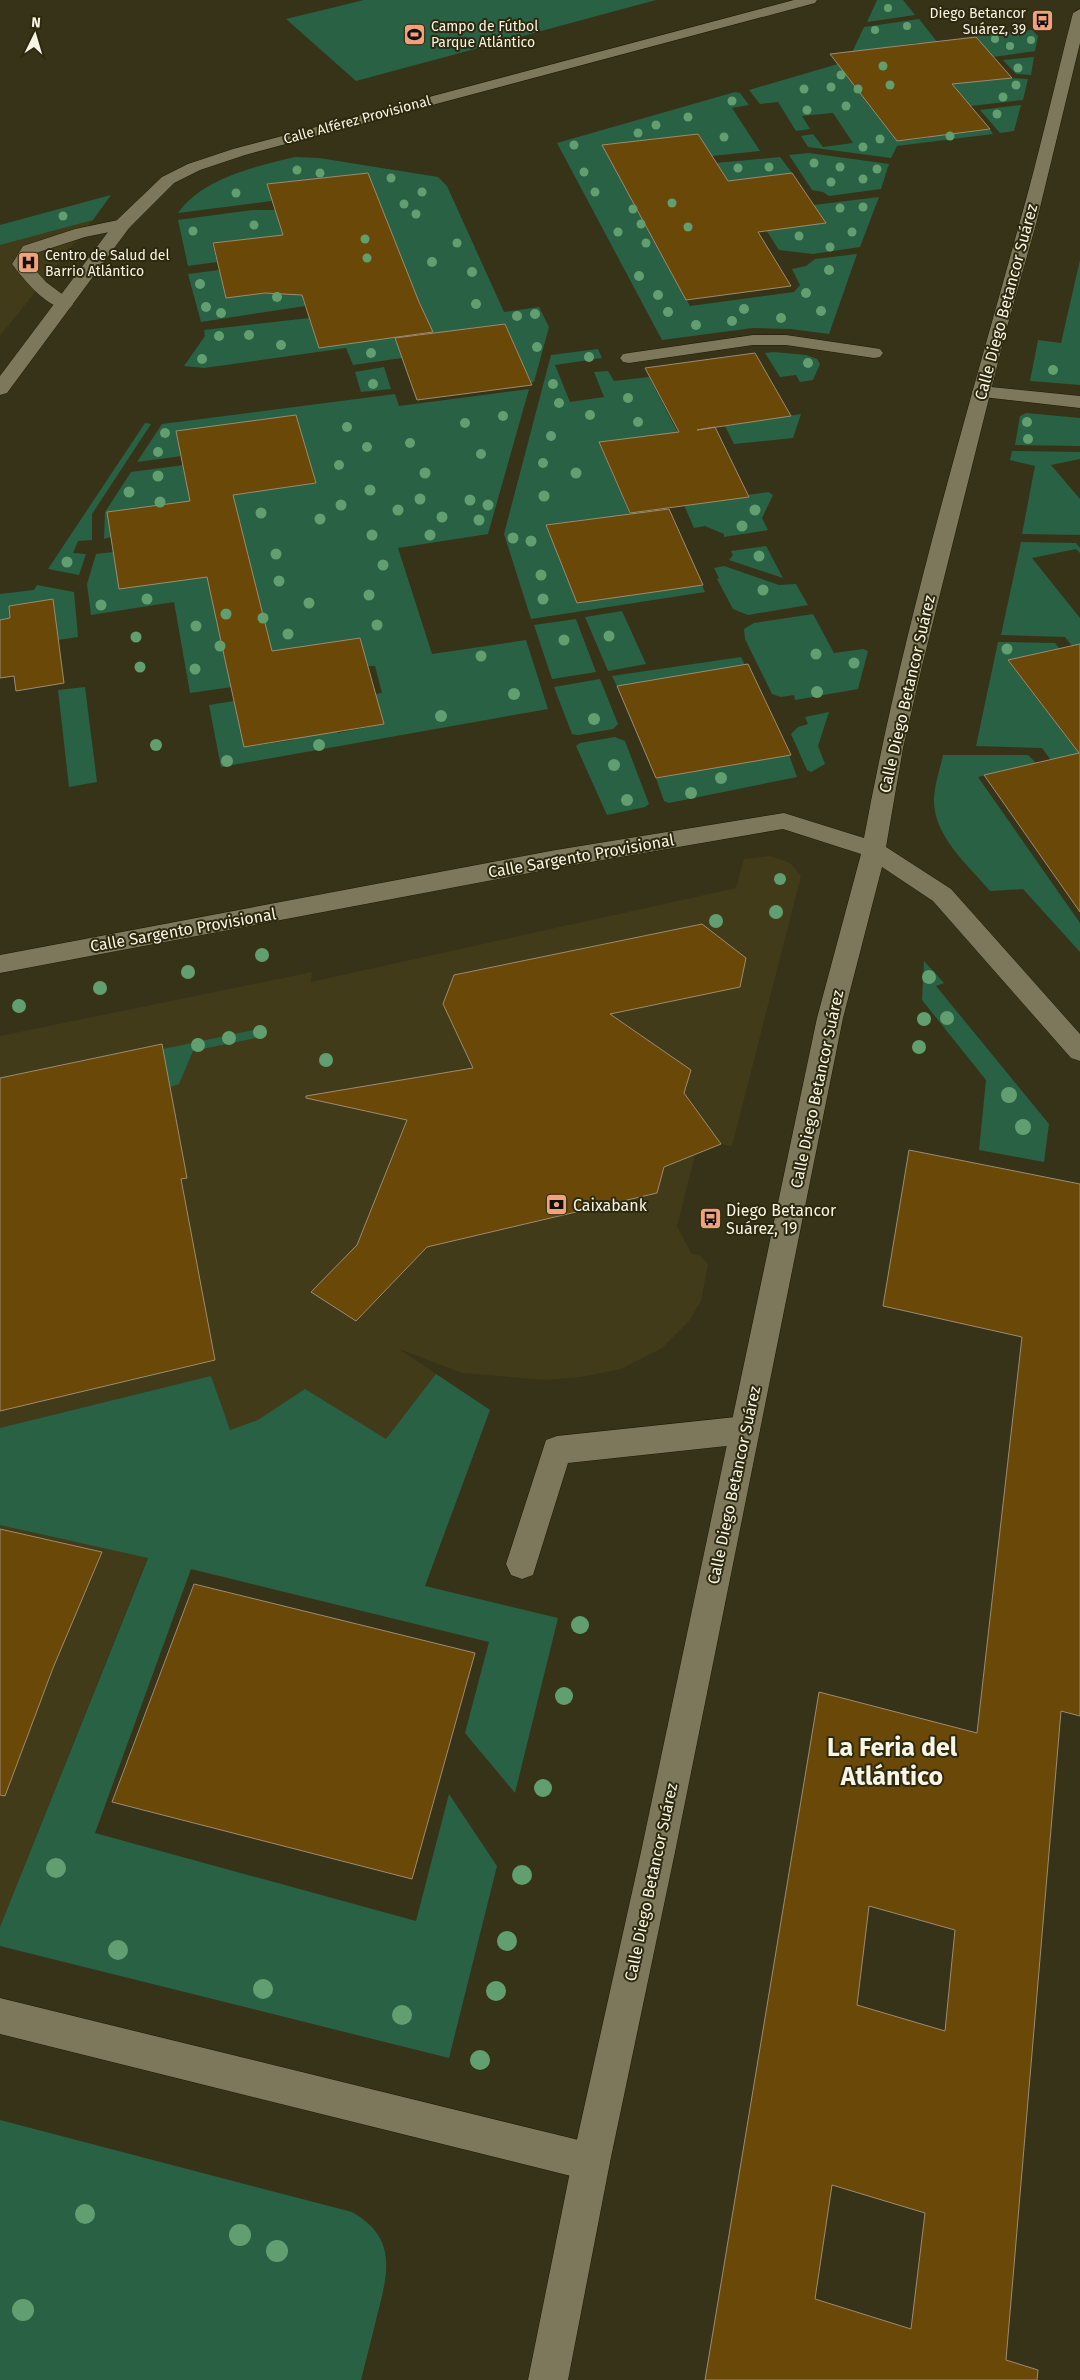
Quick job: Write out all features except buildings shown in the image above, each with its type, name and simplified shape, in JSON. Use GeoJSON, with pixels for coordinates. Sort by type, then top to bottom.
{"type":"FeatureCollection","features":[{"type":"Feature","properties":{"kind":"street","name":"Calle Alférez Provisional"},"geometry":{"type":"LineString","coordinates":[[0,389],[123,224],[168,180],[194,166],[239,152],[810,0]]}},
{"type":"Feature","properties":{"kind":"street","name":"Calle Diego Betancor Suárez"},"geometry":{"type":"LineString","coordinates":[[548,2380],[591,2162],[830,1018],[874,850],[892,748],[911,666],[981,392],[1028,224],[1080,13]]}},
{"type":"Feature","properties":{"kind":"street"},"geometry":{"type":"LineString","coordinates":[[64,304],[40,286],[21,264],[29,250],[81,233],[123,224]]}},
{"type":"Feature","properties":{"kind":"street"},"geometry":{"type":"LineString","coordinates":[[629,358],[753,340],[786,340],[874,354]]}},
{"type":"Feature","properties":{"kind":"street"},"geometry":{"type":"LineString","coordinates":[[981,392],[1080,402]]}},
{"type":"Feature","properties":{"kind":"street","name":"Calle Sargento Provisional"},"geometry":{"type":"LineString","coordinates":[[0,964],[556,859],[784,821],[874,850],[942,895],[1080,1052]]}},
{"type":"Feature","properties":{"kind":"street"},"geometry":{"type":"LineString","coordinates":[[522,1564],[557,1450],[745,1430]]}},
{"type":"Feature","properties":{"kind":"street"},"geometry":{"type":"LineString","coordinates":[[0,2016],[591,2162]]}},
{"type":"Feature","properties":{"kind":"shaded area","name":"Centro de Salud del Barrio Atlántico"},"geometry":{"type":"Polygon","coordinates":[[[111,195],[93,220],[0,336],[0,225],[111,195]]]}},
{"type":"Feature","properties":{"kind":"shaded area"},"geometry":{"type":"Polygon","coordinates":[[[770,856],[790,863],[801,876],[732,1146],[721,1144],[695,1155],[677,1226],[691,1253],[701,1256],[708,1264],[701,1301],[689,1321],[662,1348],[621,1369],[581,1377],[545,1380],[462,1373],[399,1349],[490,1410],[162,1521],[0,1927],[0,1036],[312,972],[311,982],[736,888],[744,859],[770,856]]]}},
{"type":"Feature","properties":{"kind":"green space","name":"Campo de Fútbol Parque Atlántico"},"geometry":{"type":"Polygon","coordinates":[[[364,0],[656,0],[356,81],[286,19],[364,0]]]}},
{"type":"Feature","properties":{"kind":"green space"},"geometry":{"type":"Polygon","coordinates":[[[877,0],[903,0],[915,15],[867,22],[877,0]]]}},
{"type":"Feature","properties":{"kind":"green space"},"geometry":{"type":"Polygon","coordinates":[[[919,19],[942,48],[922,50],[917,43],[890,47],[863,97],[897,141],[928,138],[922,130],[956,126],[962,133],[990,129],[993,134],[897,146],[891,158],[808,147],[801,136],[813,134],[823,147],[853,143],[833,113],[802,116],[810,129],[796,131],[778,102],[760,104],[749,90],[848,61],[864,27],[919,19]]]}},
{"type":"Feature","properties":{"kind":"green space"},"geometry":{"type":"Polygon","coordinates":[[[1001,27],[1006,32],[1032,30],[1038,36],[1035,51],[993,57],[970,30],[1001,27]]]}},
{"type":"Feature","properties":{"kind":"green space"},"geometry":{"type":"Polygon","coordinates":[[[1034,57],[1031,75],[1016,74],[1003,60],[1034,57]]]}},
{"type":"Feature","properties":{"kind":"green space"},"geometry":{"type":"Polygon","coordinates":[[[947,78],[985,81],[1012,78],[1028,79],[1023,100],[971,106],[947,78]]]}},
{"type":"Feature","properties":{"kind":"green space"},"geometry":{"type":"Polygon","coordinates":[[[735,92],[740,93],[749,105],[732,108],[760,151],[712,156],[698,134],[667,138],[656,245],[690,306],[794,292],[800,285],[792,269],[806,266],[815,259],[857,254],[829,334],[791,329],[753,328],[662,340],[557,143],[735,92]]]}},
{"type":"Feature","properties":{"kind":"green space"},"geometry":{"type":"Polygon","coordinates":[[[1021,105],[1014,131],[1000,133],[980,110],[1021,105]]]}},
{"type":"Feature","properties":{"kind":"green space"},"geometry":{"type":"Polygon","coordinates":[[[809,153],[889,164],[881,189],[829,196],[823,192],[812,190],[789,155],[809,153]]]}},
{"type":"Feature","properties":{"kind":"green space"},"geometry":{"type":"Polygon","coordinates":[[[295,157],[319,158],[438,177],[447,186],[504,312],[539,307],[549,327],[534,382],[531,382],[505,324],[470,328],[434,342],[368,173],[267,184],[272,201],[178,213],[188,201],[216,182],[248,169],[295,157]]]}},
{"type":"Feature","properties":{"kind":"green space"},"geometry":{"type":"Polygon","coordinates":[[[780,157],[792,173],[763,177],[732,188],[716,163],[780,157]]]}},
{"type":"Feature","properties":{"kind":"green space"},"geometry":{"type":"Polygon","coordinates":[[[111,195],[93,220],[0,245],[0,225],[111,195]]]}},
{"type":"Feature","properties":{"kind":"green space"},"geometry":{"type":"Polygon","coordinates":[[[879,197],[860,247],[813,254],[779,250],[766,230],[825,223],[814,205],[879,197]]]}},
{"type":"Feature","properties":{"kind":"green space"},"geometry":{"type":"Polygon","coordinates":[[[252,210],[275,210],[285,243],[248,247],[246,239],[212,243],[217,262],[188,266],[178,220],[252,210]]]}},
{"type":"Feature","properties":{"kind":"green space"},"geometry":{"type":"Polygon","coordinates":[[[1080,260],[1080,385],[1030,381],[1038,340],[1061,343],[1080,260]]]}},
{"type":"Feature","properties":{"kind":"green space"},"geometry":{"type":"Polygon","coordinates":[[[219,270],[226,298],[300,289],[305,306],[201,322],[188,274],[219,270]]]}},
{"type":"Feature","properties":{"kind":"green space"},"geometry":{"type":"Polygon","coordinates":[[[309,318],[319,348],[355,343],[392,328],[402,358],[353,365],[346,348],[204,368],[184,366],[205,336],[204,330],[309,318]]]}},
{"type":"Feature","properties":{"kind":"green space"},"geometry":{"type":"Polygon","coordinates":[[[598,349],[602,358],[555,365],[570,402],[604,397],[594,372],[608,371],[614,381],[649,377],[678,433],[599,443],[635,526],[593,532],[588,519],[547,525],[702,585],[705,592],[531,619],[504,534],[551,355],[598,349]]]}},
{"type":"Feature","properties":{"kind":"green space"},"geometry":{"type":"Polygon","coordinates":[[[765,353],[806,355],[817,359],[820,364],[813,380],[800,382],[796,375],[780,377],[765,353]]]}},
{"type":"Feature","properties":{"kind":"green space"},"geometry":{"type":"Polygon","coordinates":[[[384,367],[391,389],[361,392],[355,372],[384,367]]]}},
{"type":"Feature","properties":{"kind":"green space"},"geometry":{"type":"Polygon","coordinates":[[[529,389],[488,534],[398,548],[432,654],[526,640],[548,709],[221,767],[209,705],[234,701],[245,747],[293,740],[290,725],[333,719],[338,733],[384,724],[375,694],[382,693],[375,666],[368,666],[360,638],[315,645],[232,687],[190,693],[174,602],[91,615],[87,584],[96,554],[113,552],[233,495],[316,483],[296,415],[182,456],[137,462],[162,424],[395,394],[399,406],[529,389]]]}},
{"type":"Feature","properties":{"kind":"green space"},"geometry":{"type":"Polygon","coordinates":[[[1026,413],[1080,418],[1080,446],[1015,445],[1020,416],[1026,413]]]}},
{"type":"Feature","properties":{"kind":"green space"},"geometry":{"type":"Polygon","coordinates":[[[801,414],[793,438],[734,444],[725,426],[801,414]]]}},
{"type":"Feature","properties":{"kind":"green space"},"geometry":{"type":"Polygon","coordinates":[[[145,423],[151,424],[92,514],[92,540],[78,541],[73,553],[86,554],[79,575],[48,569],[145,423]]]}},
{"type":"Feature","properties":{"kind":"green space"},"geometry":{"type":"Polygon","coordinates":[[[1012,451],[1080,452],[1080,459],[1051,465],[1080,499],[1080,535],[1022,534],[1035,466],[1010,460],[1012,451]]]}},
{"type":"Feature","properties":{"kind":"green space"},"geometry":{"type":"Polygon","coordinates":[[[184,465],[194,512],[104,539],[105,512],[131,472],[184,465]]]}},
{"type":"Feature","properties":{"kind":"green space"},"geometry":{"type":"Polygon","coordinates":[[[768,492],[773,495],[762,518],[768,530],[724,537],[724,534],[705,526],[694,528],[684,505],[768,492]]]}},
{"type":"Feature","properties":{"kind":"green space"},"geometry":{"type":"Polygon","coordinates":[[[1021,542],[1076,543],[1080,548],[1080,553],[1076,549],[1032,558],[1080,618],[1080,656],[1065,637],[1001,635],[1021,542]]]}},
{"type":"Feature","properties":{"kind":"green space"},"geometry":{"type":"Polygon","coordinates":[[[766,546],[783,578],[729,560],[733,555],[731,551],[766,546]]]}},
{"type":"Feature","properties":{"kind":"green space"},"geometry":{"type":"Polygon","coordinates":[[[724,566],[779,585],[796,584],[808,605],[748,615],[733,609],[717,579],[719,578],[714,568],[724,566]]]}},
{"type":"Feature","properties":{"kind":"green space"},"geometry":{"type":"Polygon","coordinates":[[[37,585],[74,592],[78,637],[58,640],[53,599],[9,606],[10,618],[0,620],[0,594],[34,590],[37,585]]]}},
{"type":"Feature","properties":{"kind":"green space"},"geometry":{"type":"Polygon","coordinates":[[[622,611],[646,664],[608,671],[585,617],[622,611]]]}},
{"type":"Feature","properties":{"kind":"green space"},"geometry":{"type":"Polygon","coordinates":[[[813,614],[834,653],[863,649],[868,651],[858,689],[795,700],[794,695],[781,697],[772,694],[745,639],[744,629],[754,623],[813,614]]]}},
{"type":"Feature","properties":{"kind":"green space"},"geometry":{"type":"Polygon","coordinates":[[[576,619],[596,672],[552,679],[534,625],[576,619]]]}},
{"type":"Feature","properties":{"kind":"green space"},"geometry":{"type":"Polygon","coordinates":[[[998,642],[1055,643],[1080,674],[1080,681],[1055,649],[1008,660],[1080,755],[1061,774],[1042,748],[976,746],[998,642]]]}},
{"type":"Feature","properties":{"kind":"green space"},"geometry":{"type":"Polygon","coordinates":[[[741,657],[745,665],[617,686],[612,676],[741,657]]]}},
{"type":"Feature","properties":{"kind":"green space"},"geometry":{"type":"Polygon","coordinates":[[[600,679],[618,724],[613,729],[578,735],[572,734],[554,687],[600,679]]]}},
{"type":"Feature","properties":{"kind":"green space"},"geometry":{"type":"Polygon","coordinates":[[[85,687],[97,782],[69,787],[58,690],[85,687]]]}},
{"type":"Feature","properties":{"kind":"green space"},"geometry":{"type":"Polygon","coordinates":[[[829,712],[818,746],[825,764],[811,772],[807,770],[791,734],[798,727],[808,724],[805,717],[829,712]]]}},
{"type":"Feature","properties":{"kind":"green space"},"geometry":{"type":"Polygon","coordinates":[[[615,737],[625,741],[649,804],[645,807],[607,815],[576,746],[580,743],[615,737]]]}},
{"type":"Feature","properties":{"kind":"green space"},"geometry":{"type":"Polygon","coordinates":[[[789,755],[797,777],[669,803],[664,801],[656,778],[789,755]]]}},
{"type":"Feature","properties":{"kind":"green space"},"geometry":{"type":"Polygon","coordinates":[[[943,755],[1028,755],[1036,763],[978,777],[1080,923],[1080,952],[1023,889],[990,891],[953,848],[939,824],[935,811],[936,781],[943,755]]]}},
{"type":"Feature","properties":{"kind":"green space"},"geometry":{"type":"Polygon","coordinates":[[[924,961],[944,983],[936,986],[1049,1124],[1044,1162],[979,1150],[986,1080],[922,1000],[924,961]]]}},
{"type":"Feature","properties":{"kind":"green space"},"geometry":{"type":"Polygon","coordinates":[[[263,1028],[266,1036],[193,1051],[179,1084],[170,1087],[163,1049],[263,1028]]]}},
{"type":"Feature","properties":{"kind":"green space"},"geometry":{"type":"Polygon","coordinates":[[[436,1374],[490,1410],[425,1586],[558,1618],[515,1793],[465,1733],[489,1642],[191,1569],[95,1833],[416,1921],[449,1794],[497,1866],[449,2058],[0,1946],[0,1927],[148,1558],[0,1525],[0,1428],[211,1376],[230,1430],[258,1420],[305,1389],[386,1439],[436,1374]]]}},
{"type":"Feature","properties":{"kind":"green space"},"geometry":{"type":"Polygon","coordinates":[[[0,2120],[352,2212],[367,2222],[377,2233],[383,2245],[386,2271],[381,2300],[361,2380],[0,2380],[0,2120]]]}},
{"type":"Feature","properties":{"kind":"place","name":"Diego Betancor Suárez, 39"},"geometry":{"type":"Point","coordinates":[1042,21]}},
{"type":"Feature","properties":{"kind":"place","name":"Campo de Fútbol Parque Atlántico"},"geometry":{"type":"Point","coordinates":[415,34]}},
{"type":"Feature","properties":{"kind":"place","name":"Centro de Salud del Barrio Atlántico"},"geometry":{"type":"Point","coordinates":[29,263]}},
{"type":"Feature","properties":{"kind":"place","name":"Caixabank"},"geometry":{"type":"Point","coordinates":[557,1205]}},
{"type":"Feature","properties":{"kind":"place","name":"Diego Betancor Suárez, 19"},"geometry":{"type":"Point","coordinates":[710,1219]}},
{"type":"Feature","properties":{"kind":"district","name":"La Feria del Atlántico"},"geometry":{"type":"Point","coordinates":[892,1762]}}]}
